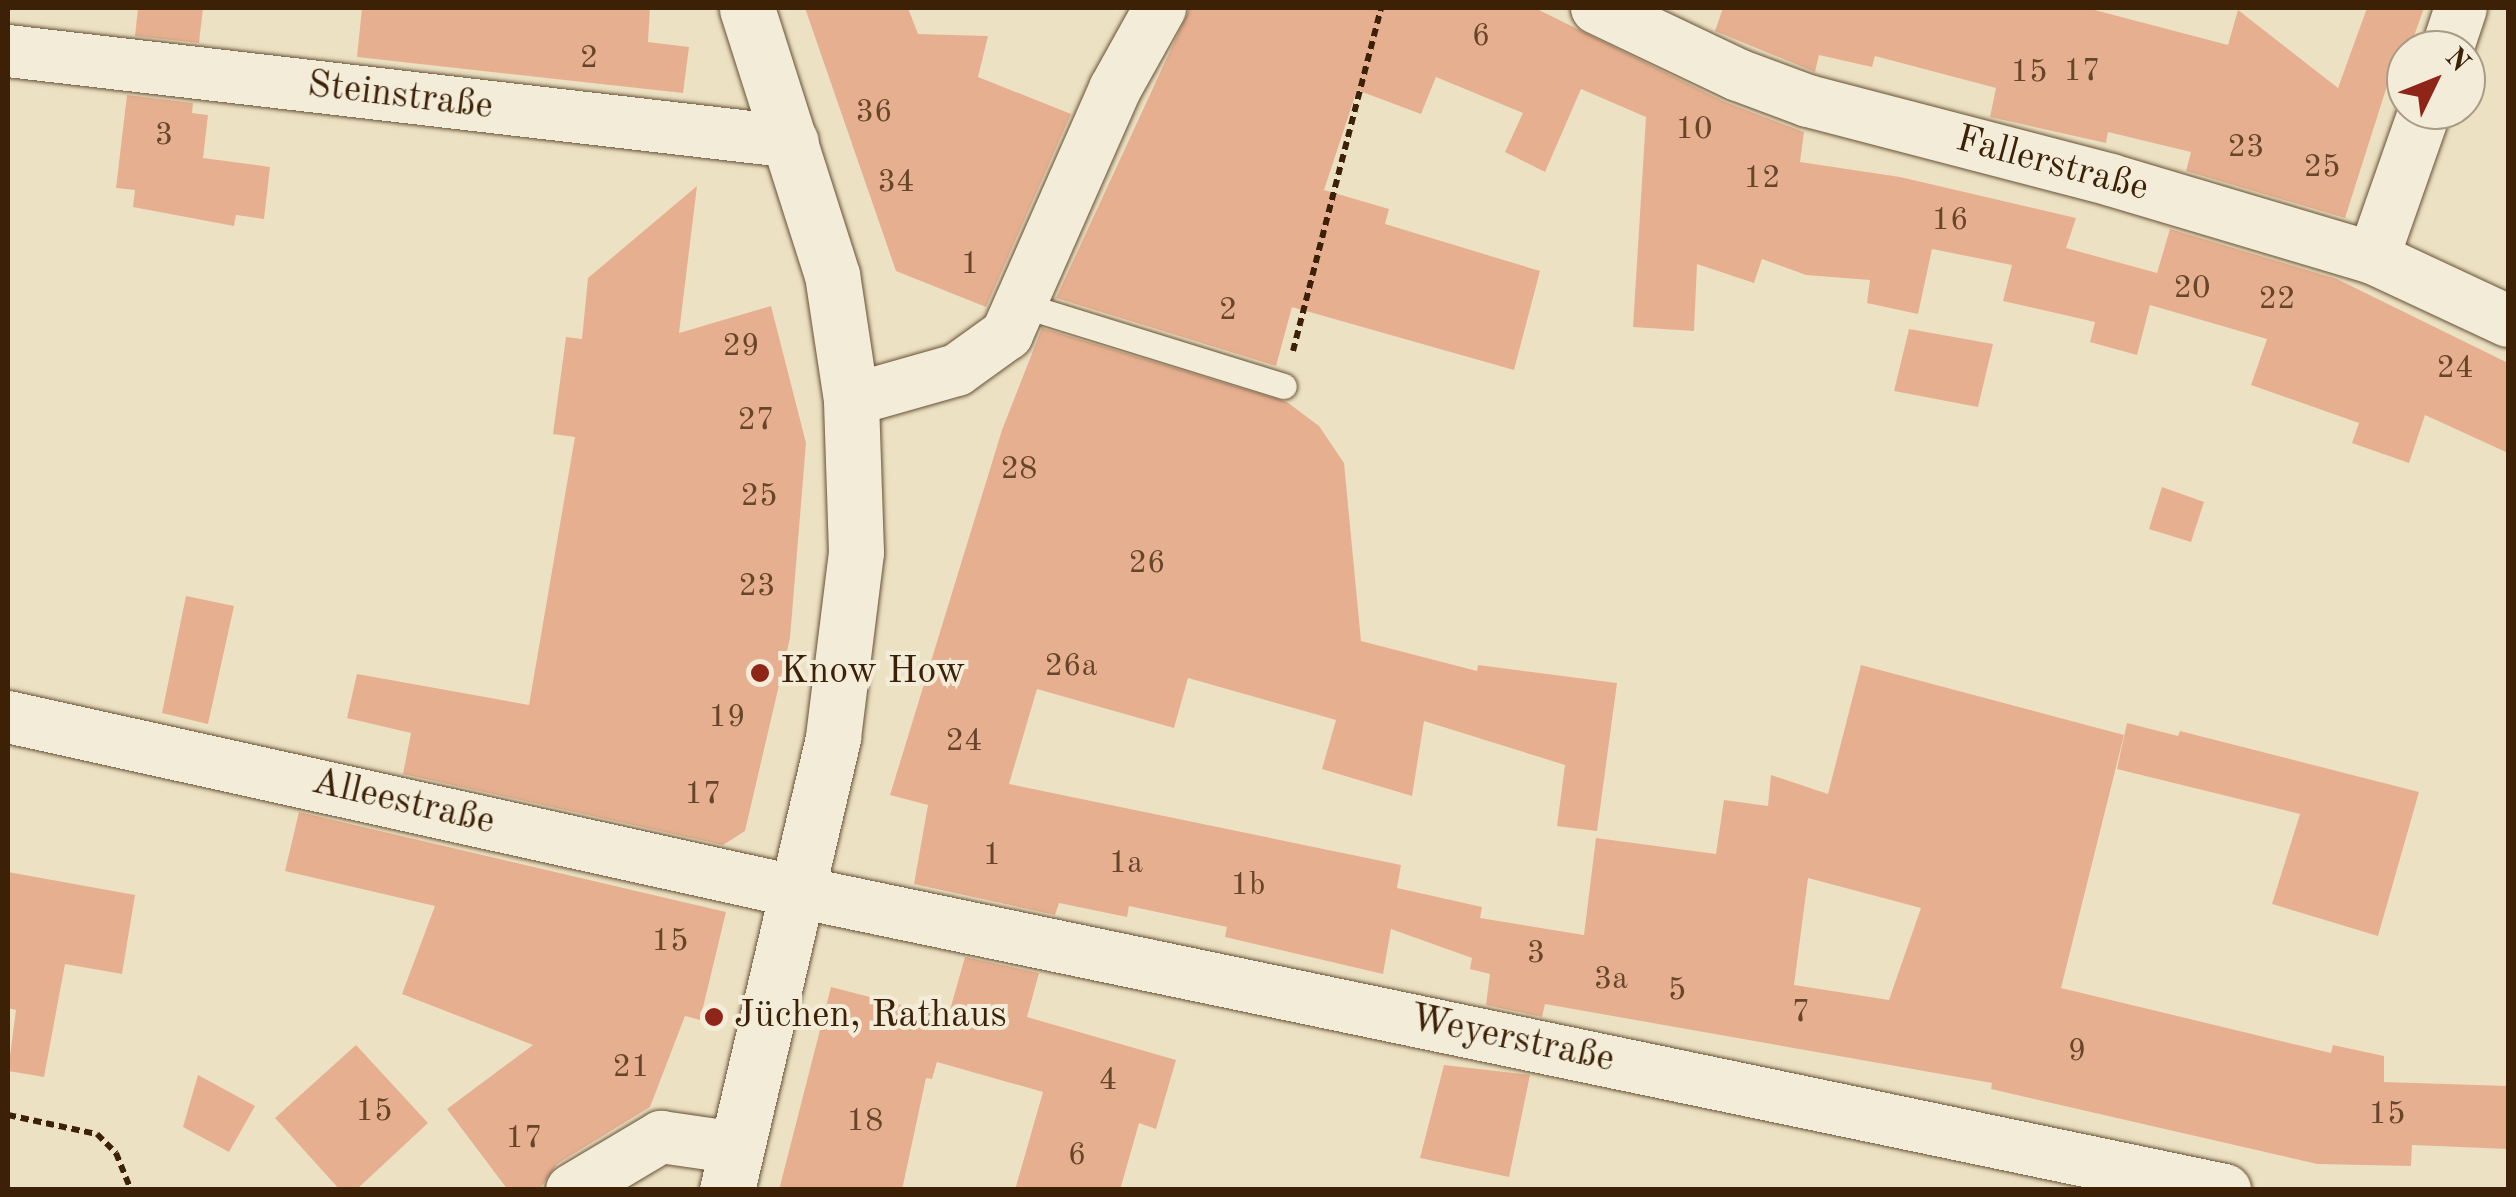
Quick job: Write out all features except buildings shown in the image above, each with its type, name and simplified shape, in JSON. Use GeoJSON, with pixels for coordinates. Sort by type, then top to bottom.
{"type":"FeatureCollection","features":[{"type":"Feature","properties":{"kind":"main road"},"geometry":{"type":"LineString","coordinates":[[732,1169],[798,892],[849,643],[857,518],[852,400],[832,275],[794,142],[748,8]]}},
{"type":"Feature","properties":{"kind":"street"},"geometry":{"type":"LineString","coordinates":[[852,400],[971,364],[1007,334],[1115,89],[1160,8]]}},
{"type":"Feature","properties":{"kind":"street","name":"Fallerstraße"},"geometry":{"type":"LineString","coordinates":[[1597,8],[1808,101],[2110,180],[2373,258],[2508,321]]}},
{"type":"Feature","properties":{"kind":"street","name":"Steinstraße"},"geometry":{"type":"LineString","coordinates":[[8,51],[794,142]]}},
{"type":"Feature","properties":{"kind":"street"},"geometry":{"type":"LineString","coordinates":[[2373,258],[2419,130]]}},
{"type":"Feature","properties":{"kind":"street","name":"Alleestraße"},"geometry":{"type":"LineString","coordinates":[[8,717],[798,892]]}},
{"type":"Feature","properties":{"kind":"street","name":"Weyerstraße"},"geometry":{"type":"LineString","coordinates":[[798,892],[2224,1190]]}},
{"type":"Feature","properties":{"kind":"street"},"geometry":{"type":"LineString","coordinates":[[572,1190],[660,1137],[732,1169]]}},
{"type":"Feature","properties":{"kind":"lane"},"geometry":{"type":"LineString","coordinates":[[1022,304],[1284,386]]}},
{"type":"Feature","properties":{"kind":"path"},"geometry":{"type":"LineString","coordinates":[[1284,386],[1381,8]]}},
{"type":"Feature","properties":{"kind":"path"},"geometry":{"type":"LineString","coordinates":[[8,1115],[97,1134],[116,1154],[131,1190]]}},
{"type":"Feature","properties":{"kind":"place","name":"Know How"},"geometry":{"type":"Point","coordinates":[760,673]}},
{"type":"Feature","properties":{"kind":"place","name":"Jüchen, Rathaus"},"geometry":{"type":"Point","coordinates":[714,1017]}}]}
